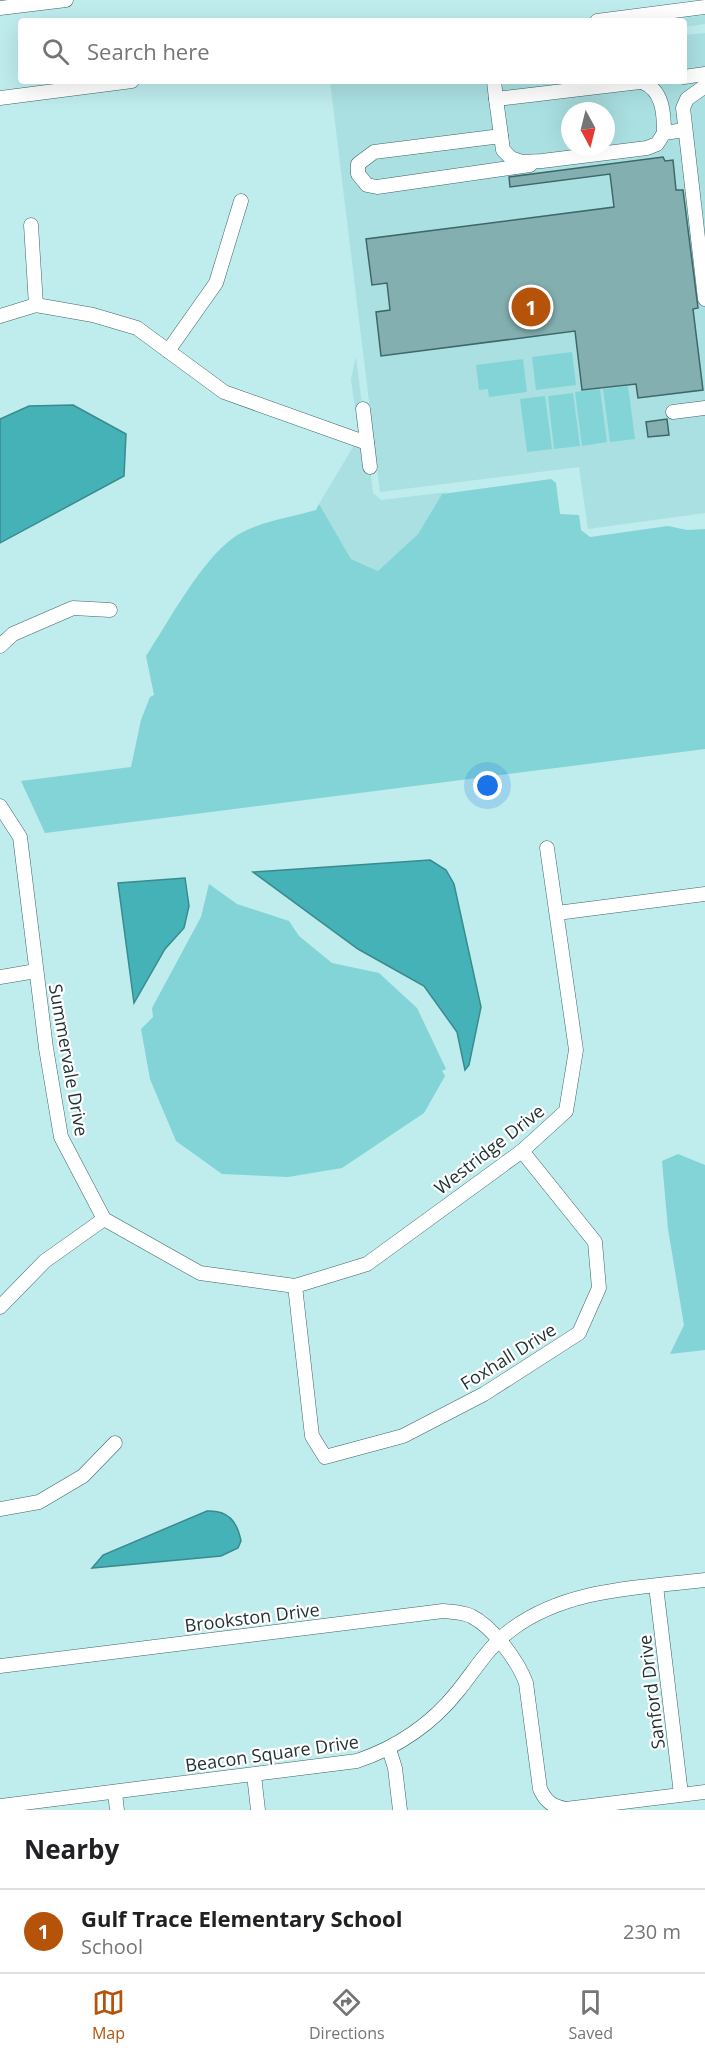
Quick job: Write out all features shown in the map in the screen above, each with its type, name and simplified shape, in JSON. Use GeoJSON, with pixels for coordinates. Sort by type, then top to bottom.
{"type":"FeatureCollection","features":[{"type":"Feature","properties":{"kind":"street"},"geometry":{"type":"LineString","coordinates":[[0,8],[66,0]]}},
{"type":"Feature","properties":{"kind":"street"},"geometry":{"type":"LineString","coordinates":[[620,18],[705,7]]}},
{"type":"Feature","properties":{"kind":"street"},"geometry":{"type":"LineString","coordinates":[[687,77],[705,74]]}},
{"type":"Feature","properties":{"kind":"street"},"geometry":{"type":"LineString","coordinates":[[0,98],[109,84]]}},
{"type":"Feature","properties":{"kind":"street"},"geometry":{"type":"LineString","coordinates":[[494,84],[503,150],[511,158],[522,162],[647,148],[657,144],[664,133],[660,99],[656,90],[649,84]]}},
{"type":"Feature","properties":{"kind":"street"},"geometry":{"type":"LineString","coordinates":[[496,99],[620,84]]}},
{"type":"Feature","properties":{"kind":"street"},"geometry":{"type":"LineString","coordinates":[[705,86],[687,99],[683,108],[705,299]]}},
{"type":"Feature","properties":{"kind":"street"},"geometry":{"type":"LineString","coordinates":[[664,133],[685,130]]}},
{"type":"Feature","properties":{"kind":"street"},"geometry":{"type":"LineString","coordinates":[[501,136],[374,152],[358,165],[358,174],[367,185],[377,187],[524,168],[542,161]]}},
{"type":"Feature","properties":{"kind":"street"},"geometry":{"type":"LineString","coordinates":[[168,351],[216,283],[241,201]]}},
{"type":"Feature","properties":{"kind":"street"},"geometry":{"type":"LineString","coordinates":[[31,225],[36,305]]}},
{"type":"Feature","properties":{"kind":"street"},"geometry":{"type":"LineString","coordinates":[[0,316],[36,305],[93,315],[137,328],[224,392],[368,443]]}},
{"type":"Feature","properties":{"kind":"street"},"geometry":{"type":"LineString","coordinates":[[673,412],[705,408]]}},
{"type":"Feature","properties":{"kind":"street"},"geometry":{"type":"LineString","coordinates":[[363,409],[370,467]]}},
{"type":"Feature","properties":{"kind":"street"},"geometry":{"type":"LineString","coordinates":[[0,646],[13,634],[73,608],[110,610]]}},
{"type":"Feature","properties":{"kind":"street","name":"Summervale Drive"},"geometry":{"type":"LineString","coordinates":[[0,806],[20,837],[46,1048],[61,1137],[104,1219]]}},
{"type":"Feature","properties":{"kind":"street","name":"Westridge Drive"},"geometry":{"type":"LineString","coordinates":[[295,1287],[367,1264],[522,1151],[566,1111],[576,1050],[547,848]]}},
{"type":"Feature","properties":{"kind":"street"},"geometry":{"type":"LineString","coordinates":[[557,913],[705,894]]}},
{"type":"Feature","properties":{"kind":"street"},"geometry":{"type":"LineString","coordinates":[[0,977],[36,971]]}},
{"type":"Feature","properties":{"kind":"street","name":"Foxhall Drive"},"geometry":{"type":"LineString","coordinates":[[295,1287],[312,1436],[325,1457],[403,1436],[484,1394],[579,1333],[599,1288],[595,1242],[522,1151]]}},
{"type":"Feature","properties":{"kind":"street"},"geometry":{"type":"LineString","coordinates":[[0,1306],[45,1261],[104,1219],[200,1273],[295,1287]]}},
{"type":"Feature","properties":{"kind":"street"},"geometry":{"type":"LineString","coordinates":[[0,1509],[39,1502],[83,1476],[115,1443]]}},
{"type":"Feature","properties":{"kind":"street","name":"Beacon Square Drive"},"geometry":{"type":"LineString","coordinates":[[0,1806],[341,1764],[389,1749],[422,1728],[440,1712],[498,1640],[527,1619],[573,1598],[705,1580]]}},
{"type":"Feature","properties":{"kind":"street","name":"Sanford Drive"},"geometry":{"type":"LineString","coordinates":[[656,1586],[681,1794]]}},
{"type":"Feature","properties":{"kind":"street","name":"Brookston Drive"},"geometry":{"type":"LineString","coordinates":[[0,1666],[443,1611],[471,1616],[498,1640],[521,1668],[526,1683],[540,1789],[545,1800],[553,1807],[566,1809],[681,1794]]}},
{"type":"Feature","properties":{"kind":"street"},"geometry":{"type":"LineString","coordinates":[[389,1749],[395,1768],[400,1810]]}},
{"type":"Feature","properties":{"kind":"street"},"geometry":{"type":"LineString","coordinates":[[254,1775],[258,1810]]}},
{"type":"Feature","properties":{"kind":"street"},"geometry":{"type":"LineString","coordinates":[[115,1792],[117,1810]]}},
{"type":"Feature","properties":{"kind":"street"},"geometry":{"type":"LineString","coordinates":[[681,1794],[705,1792]]}},
{"type":"Feature","properties":{"kind":"shaded area"},"geometry":{"type":"Polygon","coordinates":[[[705,15],[705,24],[687,27],[687,18],[683,18],[705,15]]]}},
{"type":"Feature","properties":{"kind":"shaded area"},"geometry":{"type":"Polygon","coordinates":[[[705,33],[705,513],[588,529],[579,467],[380,492],[330,84],[687,84],[687,35],[705,33]]]}},
{"type":"Feature","properties":{"kind":"shaded area"},"geometry":{"type":"Polygon","coordinates":[[[572,352],[576,385],[536,390],[532,357],[572,352]]]}},
{"type":"Feature","properties":{"kind":"shaded area"},"geometry":{"type":"Polygon","coordinates":[[[356,357],[373,493],[381,500],[448,492],[442,494],[418,534],[378,571],[351,559],[319,504],[359,437],[351,379],[356,357]]]}},
{"type":"Feature","properties":{"kind":"shaded area"},"geometry":{"type":"Polygon","coordinates":[[[523,359],[527,392],[489,397],[488,389],[479,390],[476,365],[523,359]]]}},
{"type":"Feature","properties":{"kind":"shaded area"},"geometry":{"type":"Polygon","coordinates":[[[628,386],[635,439],[610,442],[603,389],[628,386]]]}},
{"type":"Feature","properties":{"kind":"shaded area"},"geometry":{"type":"Polygon","coordinates":[[[600,389],[607,442],[582,446],[575,392],[600,389]]]}},
{"type":"Feature","properties":{"kind":"shaded area"},"geometry":{"type":"Polygon","coordinates":[[[573,393],[580,446],[554,449],[548,396],[573,393]]]}},
{"type":"Feature","properties":{"kind":"shaded area"},"geometry":{"type":"Polygon","coordinates":[[[545,396],[552,449],[527,452],[520,399],[545,396]]]}},
{"type":"Feature","properties":{"kind":"shaded area"},"geometry":{"type":"Polygon","coordinates":[[[73,405],[126,434],[124,476],[0,543],[0,419],[29,406],[73,405]]]}},
{"type":"Feature","properties":{"kind":"shaded area"},"geometry":{"type":"Polygon","coordinates":[[[551,479],[556,483],[560,514],[579,515],[581,530],[590,537],[668,526],[687,530],[705,529],[705,749],[45,833],[21,781],[131,767],[141,720],[150,697],[154,695],[146,656],[197,577],[233,538],[262,524],[316,510],[319,504],[351,559],[378,571],[418,534],[442,494],[551,479]]]}},
{"type":"Feature","properties":{"kind":"shaded area"},"geometry":{"type":"Polygon","coordinates":[[[430,860],[446,870],[454,884],[481,1007],[469,1065],[465,1070],[457,1032],[424,986],[358,949],[253,872],[430,860]]]}},
{"type":"Feature","properties":{"kind":"shaded area"},"geometry":{"type":"Polygon","coordinates":[[[185,878],[189,906],[184,928],[165,949],[134,1003],[118,883],[185,878]]]}},
{"type":"Feature","properties":{"kind":"shaded area"},"geometry":{"type":"Polygon","coordinates":[[[209,884],[237,904],[289,921],[299,936],[332,963],[379,973],[417,1008],[446,1069],[442,1071],[445,1076],[424,1113],[342,1168],[288,1177],[222,1174],[176,1141],[150,1079],[141,1029],[153,1017],[152,1008],[201,917],[209,884]]]}},
{"type":"Feature","properties":{"kind":"shaded area"},"geometry":{"type":"Polygon","coordinates":[[[678,1154],[705,1165],[705,1350],[670,1354],[684,1325],[668,1229],[662,1161],[678,1154]]]}},
{"type":"Feature","properties":{"kind":"shaded area"},"geometry":{"type":"Polygon","coordinates":[[[207,1511],[221,1512],[234,1522],[241,1541],[238,1548],[221,1556],[92,1568],[103,1555],[207,1511]]]}},
{"type":"Feature","properties":{"kind":"building"},"geometry":{"type":"Polygon","coordinates":[[[663,157],[665,161],[673,160],[676,190],[683,190],[698,308],[693,309],[703,390],[638,398],[636,384],[582,390],[575,331],[381,356],[376,312],[390,310],[387,283],[372,285],[366,239],[614,207],[610,174],[510,187],[509,177],[663,157]]]}},
{"type":"Feature","properties":{"kind":"building"},"geometry":{"type":"Polygon","coordinates":[[[667,419],[669,435],[648,437],[646,422],[667,419]]]}},
{"type":"Feature","properties":{"kind":"place","name":"Gulf Trace Elementary School"},"geometry":{"type":"Point","coordinates":[531,307]}}]}
